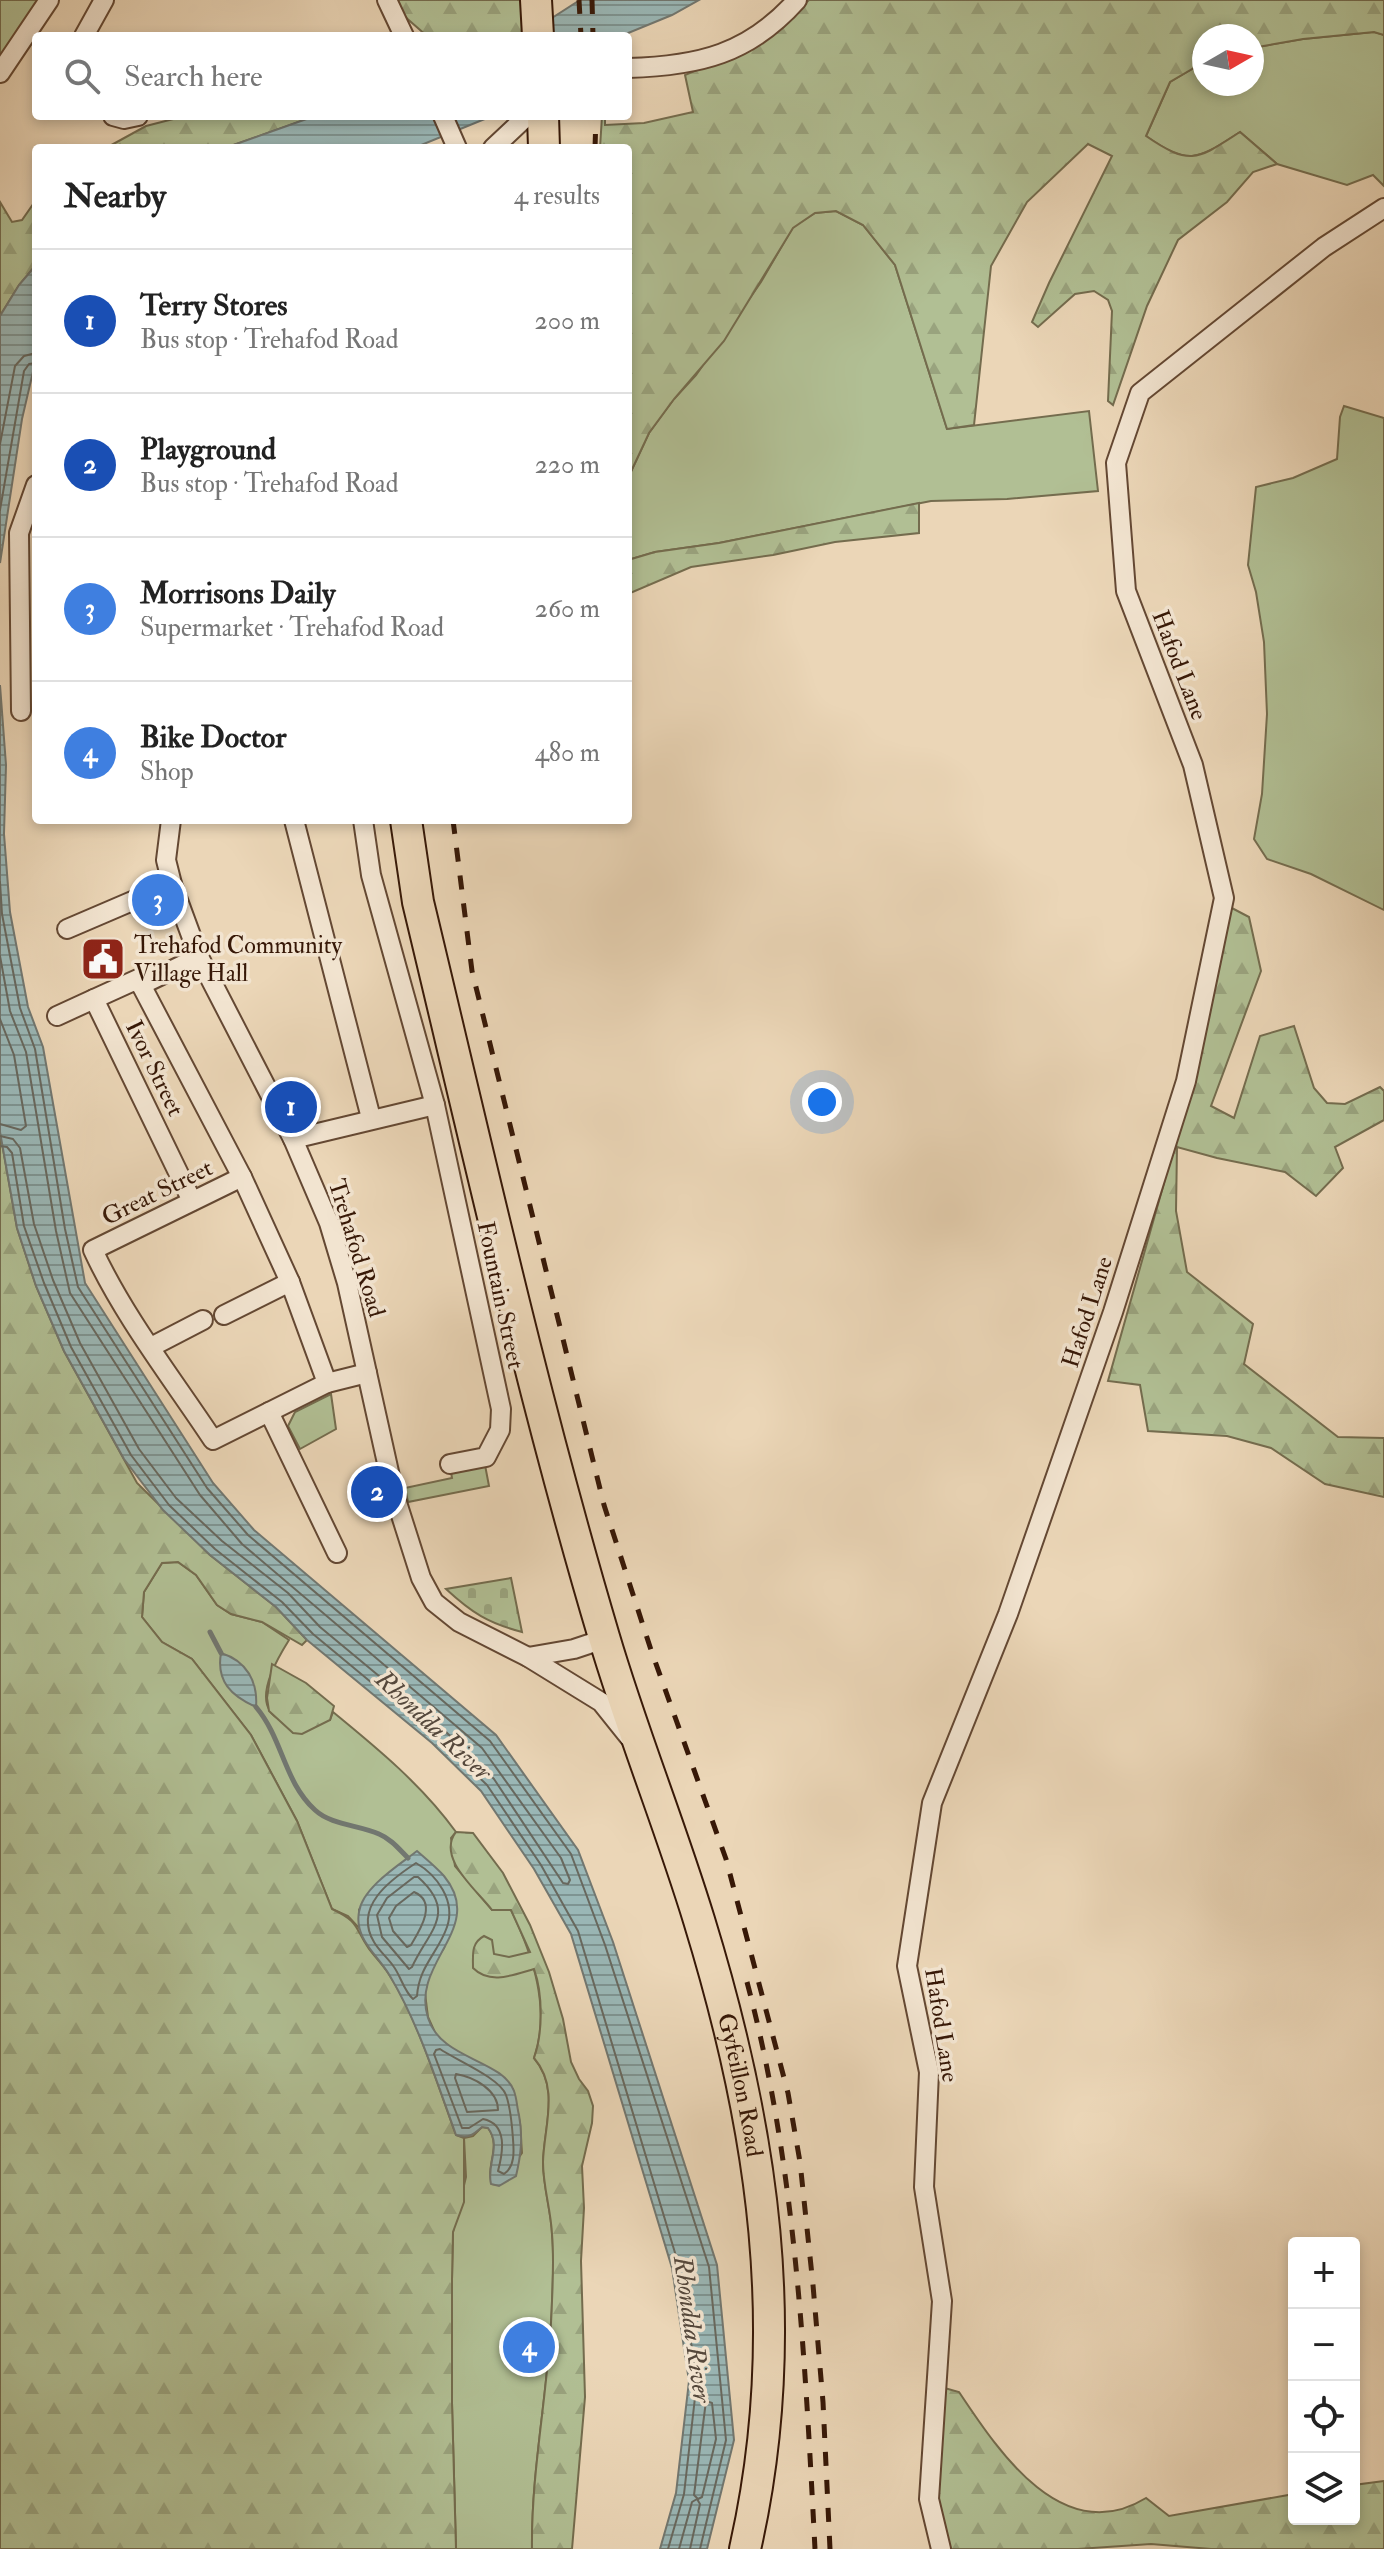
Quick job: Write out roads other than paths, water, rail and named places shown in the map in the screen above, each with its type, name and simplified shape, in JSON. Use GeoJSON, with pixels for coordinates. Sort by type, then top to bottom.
{"type":"FeatureCollection","features":[{"type":"Feature","properties":{"kind":"main road"},"geometry":{"type":"LineString","coordinates":[[536,0],[538,32]]}},
{"type":"Feature","properties":{"kind":"main road","name":"Gyfeillon Road"},"geometry":{"type":"LineString","coordinates":[[407,824],[418,902],[553,1450],[604,1639],[716,1981],[740,2074],[766,2224],[769,2308],[766,2425],[745,2549]]}},
{"type":"Feature","properties":{"kind":"street"},"geometry":{"type":"LineString","coordinates":[[0,73],[49,0]]}},
{"type":"Feature","properties":{"kind":"street"},"geometry":{"type":"LineString","coordinates":[[86,32],[104,0]]}},
{"type":"Feature","properties":{"kind":"street"},"geometry":{"type":"LineString","coordinates":[[387,0],[401,32]]}},
{"type":"Feature","properties":{"kind":"street"},"geometry":{"type":"LineString","coordinates":[[632,68],[697,61],[736,49],[759,37],[797,0]]}},
{"type":"Feature","properties":{"kind":"street"},"geometry":{"type":"LineString","coordinates":[[445,120],[455,143]]}},
{"type":"Feature","properties":{"kind":"street"},"geometry":{"type":"LineString","coordinates":[[503,144],[539,129]]}},
{"type":"Feature","properties":{"kind":"street","name":"Hafod Lane"},"geometry":{"type":"LineString","coordinates":[[941,2549],[929,2499],[942,2301],[924,2187],[929,2072],[907,1966],[932,1803],[1008,1614],[1113,1312],[1186,1081],[1224,898],[1193,765],[1126,591],[1116,463],[1140,393],[1324,247],[1384,208]]}},
{"type":"Feature","properties":{"kind":"street"},"geometry":{"type":"LineString","coordinates":[[21,711],[28,622],[19,533],[32,494]]}},
{"type":"Feature","properties":{"kind":"street","name":"Trehafod Road"},"geometry":{"type":"LineString","coordinates":[[170,824],[166,860],[199,957],[293,1139],[329,1223],[347,1283],[393,1490],[411,1552],[434,1602],[459,1622],[528,1657],[601,1702],[644,1754]]}},
{"type":"Feature","properties":{"kind":"street"},"geometry":{"type":"LineString","coordinates":[[295,824],[371,1118]]}},
{"type":"Feature","properties":{"kind":"street"},"geometry":{"type":"LineString","coordinates":[[293,1139],[435,1105],[371,875],[364,824]]}},
{"type":"Feature","properties":{"kind":"street"},"geometry":{"type":"LineString","coordinates":[[67,929],[172,884]]}},
{"type":"Feature","properties":{"kind":"street"},"geometry":{"type":"LineString","coordinates":[[57,1016],[199,957]]}},
{"type":"Feature","properties":{"kind":"street"},"geometry":{"type":"LineString","coordinates":[[140,982],[242,1177],[290,1282],[327,1383]]}},
{"type":"Feature","properties":{"kind":"street","name":"Ivor Street"},"geometry":{"type":"LineString","coordinates":[[94,999],[192,1201]]}},
{"type":"Feature","properties":{"kind":"street","name":"Fountain Street"},"geometry":{"type":"LineString","coordinates":[[435,1105],[501,1409],[500,1430],[486,1457],[450,1464]]}},
{"type":"Feature","properties":{"kind":"street","name":"Great Street"},"geometry":{"type":"LineString","coordinates":[[151,1347],[93,1250],[242,1177]]}},
{"type":"Feature","properties":{"kind":"street"},"geometry":{"type":"LineString","coordinates":[[224,1315],[290,1282]]}},
{"type":"Feature","properties":{"kind":"street"},"geometry":{"type":"LineString","coordinates":[[203,1320],[151,1347],[213,1440],[327,1383],[367,1373]]}},
{"type":"Feature","properties":{"kind":"street"},"geometry":{"type":"LineString","coordinates":[[269,1412],[337,1553]]}},
{"type":"Feature","properties":{"kind":"street"},"geometry":{"type":"LineString","coordinates":[[528,1657],[574,1649],[604,1639]]}},
{"type":"Feature","properties":{"kind":"water"},"geometry":{"type":"Polygon","coordinates":[[[580,0],[699,0],[631,32],[530,32],[580,0]]]}},
{"type":"Feature","properties":{"kind":"water"},"geometry":{"type":"Polygon","coordinates":[[[304,120],[482,120],[424,144],[236,144],[304,120]]]}},
{"type":"Feature","properties":{"kind":"water"},"geometry":{"type":"Polygon","coordinates":[[[32,270],[32,376],[22,419],[0,563],[0,316],[32,270]]]}},
{"type":"Feature","properties":{"kind":"water","name":"Rhondda River"},"geometry":{"type":"Polygon","coordinates":[[[0,685],[6,765],[4,834],[10,912],[28,1007],[43,1047],[85,1283],[213,1483],[254,1530],[496,1735],[578,1850],[613,1942],[717,2265],[734,2440],[707,2549],[660,2549],[676,2493],[689,2381],[672,2268],[571,1934],[534,1869],[481,1791],[432,1743],[307,1640],[276,1607],[210,1555],[163,1510],[124,1459],[64,1351],[36,1286],[17,1228],[0,1132],[0,685]]]}},
{"type":"Feature","properties":{"kind":"water"},"geometry":{"type":"Polygon","coordinates":[[[221,1653],[238,1661],[249,1674],[255,1689],[256,1707],[239,1698],[227,1686],[221,1672],[221,1653]]]}},
{"type":"Feature","properties":{"kind":"water"},"geometry":{"type":"Polygon","coordinates":[[[417,1851],[444,1876],[455,1895],[457,1912],[453,1929],[429,1980],[425,1998],[428,2018],[445,2043],[497,2072],[507,2080],[516,2097],[521,2131],[518,2168],[516,2176],[499,2186],[491,2184],[490,2177],[494,2149],[492,2135],[488,2128],[482,2127],[470,2136],[456,2135],[410,2014],[390,1976],[363,1939],[358,1922],[367,1894],[417,1851]]]}},
{"type":"Feature","properties":{"kind":"waterway"},"geometry":{"type":"LineString","coordinates":[[210,1632],[221,1653]]}},
{"type":"Feature","properties":{"kind":"waterway"},"geometry":{"type":"LineString","coordinates":[[256,1707],[265,1719],[296,1787],[315,1810],[329,1819],[383,1836],[408,1858]]}},
{"type":"Feature","properties":{"kind":"railway"},"geometry":{"type":"LineString","coordinates":[[579,0],[581,32]]}},
{"type":"Feature","properties":{"kind":"railway"},"geometry":{"type":"LineString","coordinates":[[592,0],[593,32]]}},
{"type":"Feature","properties":{"kind":"railway"},"geometry":{"type":"LineString","coordinates":[[595,144],[596,120]]}},
{"type":"Feature","properties":{"kind":"railway"},"geometry":{"type":"LineString","coordinates":[[454,824],[472,971],[604,1505],[651,1650],[726,1859],[788,2093],[800,2162],[813,2285],[823,2402],[830,2549]]}},
{"type":"Feature","properties":{"kind":"railway"},"geometry":{"type":"LineString","coordinates":[[747,1982],[777,2122],[796,2264],[815,2549]]}},
{"type":"Feature","properties":{"kind":"place","name":"Morrisons Daily"},"geometry":{"type":"Point","coordinates":[158,900]}},
{"type":"Feature","properties":{"kind":"place","name":"Trehafod Community Village Hall"},"geometry":{"type":"Point","coordinates":[103,959]}},
{"type":"Feature","properties":{"kind":"place","name":"Terry Stores"},"geometry":{"type":"Point","coordinates":[291,1107]}},
{"type":"Feature","properties":{"kind":"place","name":"Playground"},"geometry":{"type":"Point","coordinates":[377,1492]}},
{"type":"Feature","properties":{"kind":"place","name":"Bike Doctor"},"geometry":{"type":"Point","coordinates":[529,2347]}}]}
